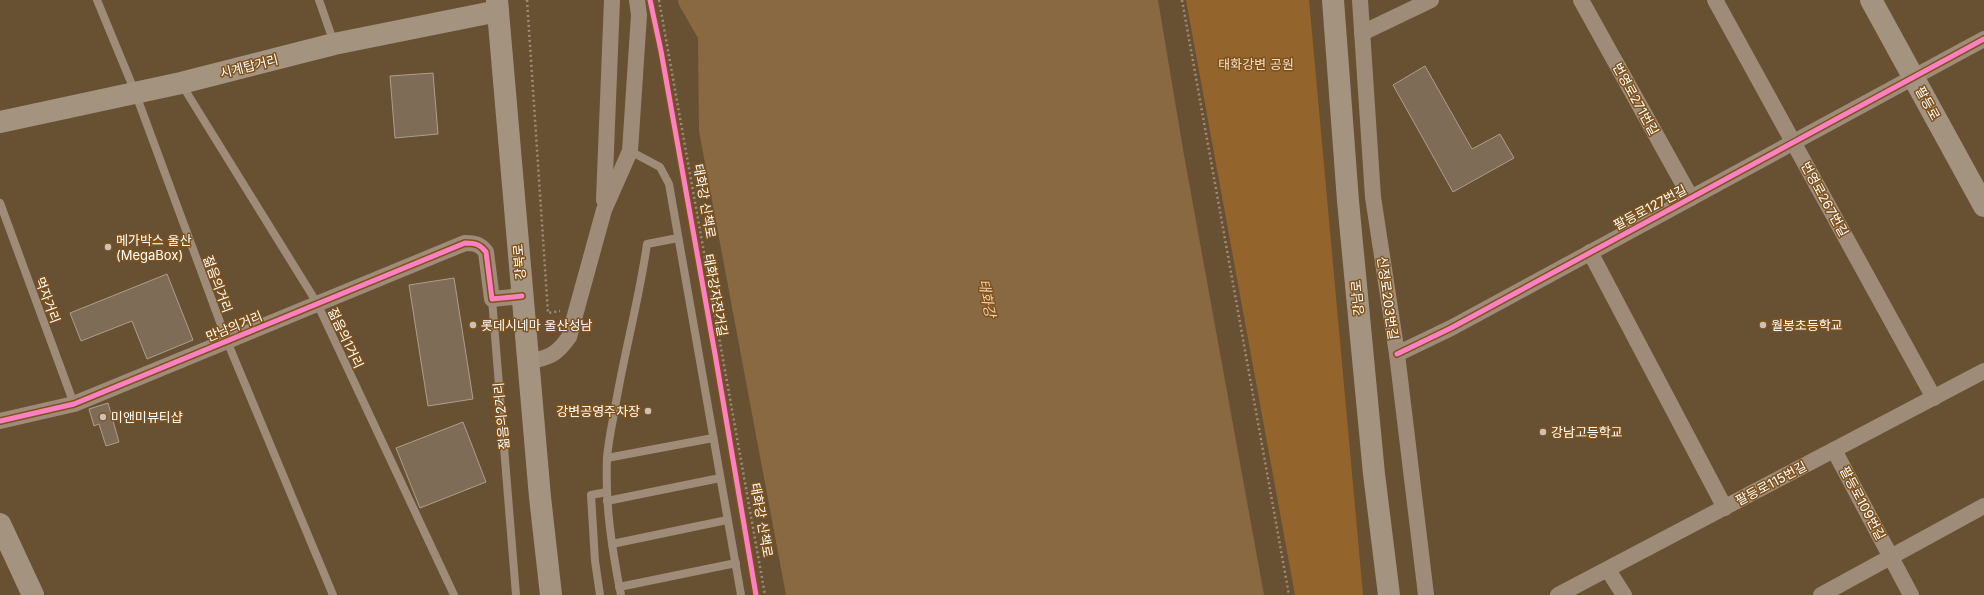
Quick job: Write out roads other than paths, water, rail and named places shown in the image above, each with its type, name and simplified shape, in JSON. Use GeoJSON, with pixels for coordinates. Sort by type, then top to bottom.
{"type":"FeatureCollection","features":[{"type":"Feature","properties":{"kind":"main road","name":"강남로"},"geometry":{"type":"LineString","coordinates":[[1334,0],[1349,209],[1374,474],[1389,595]]}},
{"type":"Feature","properties":{"kind":"main road","name":"팔등로"},"geometry":{"type":"LineString","coordinates":[[1871,0],[1984,206]]}},
{"type":"Feature","properties":{"kind":"main road","name":"시계탑거리"},"geometry":{"type":"LineString","coordinates":[[0,122],[181,83],[497,3]]}},
{"type":"Feature","properties":{"kind":"main road","name":"강북로"},"geometry":{"type":"LineString","coordinates":[[497,3],[540,497],[551,595]]}},
{"type":"Feature","properties":{"kind":"main road"},"geometry":{"type":"LineString","coordinates":[[0,524],[33,595]]}},
{"type":"Feature","properties":{"kind":"street"},"geometry":{"type":"LineString","coordinates":[[604,210],[612,0]]}},
{"type":"Feature","properties":{"kind":"street"},"geometry":{"type":"LineString","coordinates":[[529,361],[546,358],[560,350],[569,337],[604,210],[630,151],[639,15],[637,0]]}},
{"type":"Feature","properties":{"kind":"street","name":"신정로203번길"},"geometry":{"type":"LineString","coordinates":[[1360,0],[1373,197],[1397,354],[1426,595]]}},
{"type":"Feature","properties":{"kind":"street"},"geometry":{"type":"LineString","coordinates":[[1362,34],[1431,0]]}},
{"type":"Feature","properties":{"kind":"street","name":"번영로271번길"},"geometry":{"type":"LineString","coordinates":[[1581,0],[1691,198]]}},
{"type":"Feature","properties":{"kind":"street","name":"번영로267번길"},"geometry":{"type":"LineString","coordinates":[[1715,0],[1934,398]]}},
{"type":"Feature","properties":{"kind":"street","name":"팔등로127번길"},"geometry":{"type":"LineString","coordinates":[[1397,354],[1451,328],[1984,39]]}},
{"type":"Feature","properties":{"kind":"street","name":"만남의거리"},"geometry":{"type":"LineString","coordinates":[[0,421],[74,404],[465,244],[474,243]]}},
{"type":"Feature","properties":{"kind":"street","name":"젊음의2거리"},"geometry":{"type":"LineString","coordinates":[[474,243],[482,247],[486,252],[492,299]]}},
{"type":"Feature","properties":{"kind":"street"},"geometry":{"type":"LineString","coordinates":[[1590,252],[1725,508]]}},
{"type":"Feature","properties":{"kind":"street"},"geometry":{"type":"LineString","coordinates":[[492,299],[522,296]]}},
{"type":"Feature","properties":{"kind":"street","name":"팔등로115번길"},"geometry":{"type":"LineString","coordinates":[[1558,595],[1984,371]]}},
{"type":"Feature","properties":{"kind":"street","name":"팔등로109번길"},"geometry":{"type":"LineString","coordinates":[[1834,450],[1911,595]]}},
{"type":"Feature","properties":{"kind":"street"},"geometry":{"type":"LineString","coordinates":[[1821,595],[1984,506]]}},
{"type":"Feature","properties":{"kind":"street"},"geometry":{"type":"LineString","coordinates":[[1608,570],[1624,595]]}},
{"type":"Feature","properties":{"kind":"lane","name":"젊음의거리"},"geometry":{"type":"LineString","coordinates":[[97,0],[135,92],[227,341],[333,595]]}},
{"type":"Feature","properties":{"kind":"lane"},"geometry":{"type":"LineString","coordinates":[[320,0],[334,44]]}},
{"type":"Feature","properties":{"kind":"lane","name":"젊음의1거리"},"geometry":{"type":"LineString","coordinates":[[181,83],[317,304],[454,595]]}},
{"type":"Feature","properties":{"kind":"lane"},"geometry":{"type":"LineString","coordinates":[[630,151],[660,167],[669,184],[712,438],[741,595]]}},
{"type":"Feature","properties":{"kind":"lane","name":"먹자거리"},"geometry":{"type":"LineString","coordinates":[[0,203],[74,404]]}},
{"type":"Feature","properties":{"kind":"lane"},"geometry":{"type":"LineString","coordinates":[[678,238],[647,244],[642,277],[619,380],[607,458],[607,496],[612,544],[620,591],[736,563]]}},
{"type":"Feature","properties":{"kind":"lane","name":"젊음의2거리"},"geometry":{"type":"LineString","coordinates":[[492,299],[516,595]]}},
{"type":"Feature","properties":{"kind":"lane"},"geometry":{"type":"LineString","coordinates":[[607,458],[712,438]]}},
{"type":"Feature","properties":{"kind":"lane"},"geometry":{"type":"LineString","coordinates":[[600,595],[595,560],[591,495],[607,496],[720,478]]}},
{"type":"Feature","properties":{"kind":"lane"},"geometry":{"type":"LineString","coordinates":[[612,544],[727,520]]}},
{"type":"Feature","properties":{"kind":"water","name":"태화강"},"geometry":{"type":"Polygon","coordinates":[[[678,0],[1158,0],[1184,155],[1264,595],[786,595],[699,131],[698,38],[679,5],[678,0]]]}},
{"type":"Feature","properties":{"kind":"place","name":"메가박스 울산 (MegaBox)"},"geometry":{"type":"Point","coordinates":[108,247]}},
{"type":"Feature","properties":{"kind":"place","name":"롯데시네마 울산성남"},"geometry":{"type":"Point","coordinates":[473,325]}},
{"type":"Feature","properties":{"kind":"place","name":"월봉초등학교"},"geometry":{"type":"Point","coordinates":[1763,325]}},
{"type":"Feature","properties":{"kind":"place","name":"강변공영주차장"},"geometry":{"type":"Point","coordinates":[648,411]}},
{"type":"Feature","properties":{"kind":"place","name":"미앤미뷰티샵"},"geometry":{"type":"Point","coordinates":[103,417]}},
{"type":"Feature","properties":{"kind":"place","name":"강남고등학교"},"geometry":{"type":"Point","coordinates":[1543,432]}},
{"type":"Feature","properties":{"kind":"park label","name":"태화강변 공원"},"geometry":{"type":"Point","coordinates":[1256,64]}}]}
